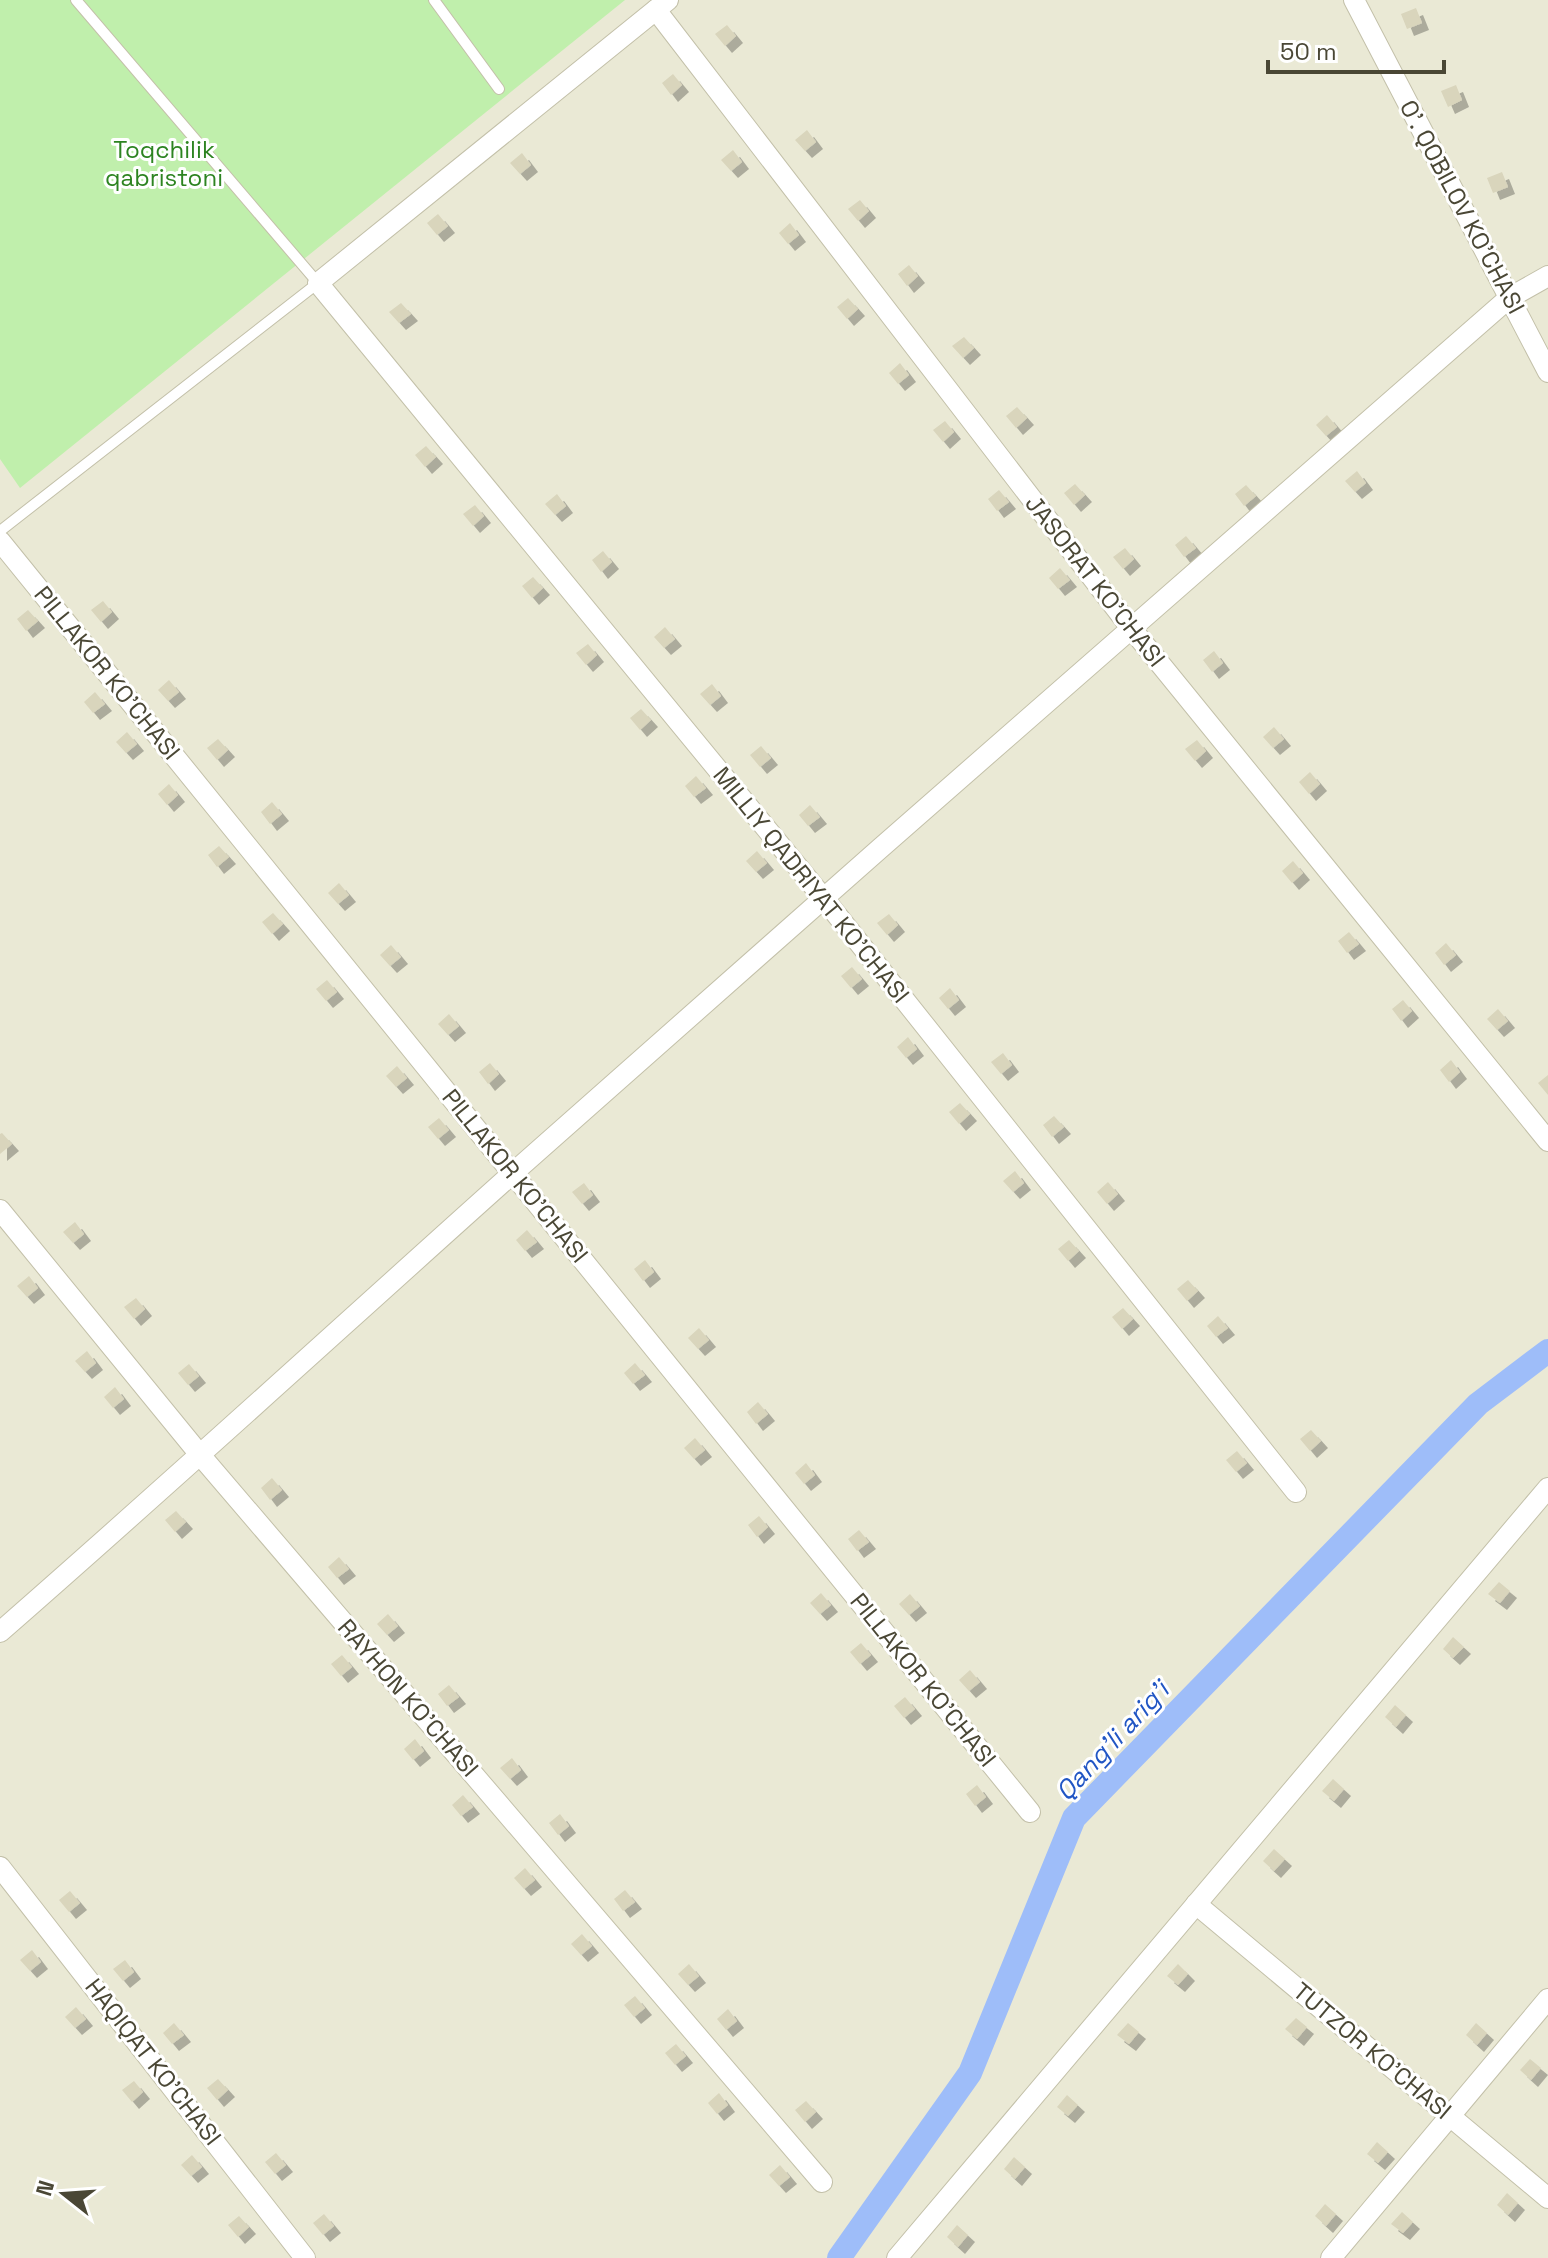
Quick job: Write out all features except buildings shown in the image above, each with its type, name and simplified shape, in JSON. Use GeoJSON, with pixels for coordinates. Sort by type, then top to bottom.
{"type":"FeatureCollection","features":[{"type":"Feature","properties":{"kind":"street","name":"O'. QOBILOV KO'CHASI"},"geometry":{"type":"LineString","coordinates":[[1354,0],[1548,372]]}},
{"type":"Feature","properties":{"kind":"street"},"geometry":{"type":"LineString","coordinates":[[318,283],[662,5]]}},
{"type":"Feature","properties":{"kind":"street","name":"JASORAT KO'CHASI"},"geometry":{"type":"LineString","coordinates":[[662,5],[1131,628],[1548,1141]]}},
{"type":"Feature","properties":{"kind":"street"},"geometry":{"type":"LineString","coordinates":[[0,1632],[1131,628],[1509,298],[1548,276]]}},
{"type":"Feature","properties":{"kind":"street","name":"MILLIY QADRIYAT KO'CHASI"},"geometry":{"type":"LineString","coordinates":[[318,283],[825,900],[1296,1492]]}},
{"type":"Feature","properties":{"kind":"street","name":"PILLAKOR KO'CHASI"},"geometry":{"type":"LineString","coordinates":[[0,541],[1030,1812]]}},
{"type":"Feature","properties":{"kind":"street","name":"RAYHON KO'CHASI"},"geometry":{"type":"LineString","coordinates":[[0,1210],[201,1456],[822,2182]]}},
{"type":"Feature","properties":{"kind":"street"},"geometry":{"type":"LineString","coordinates":[[897,2258],[1548,1488]]}},
{"type":"Feature","properties":{"kind":"street","name":"HAQIQAT KO'CHASI"},"geometry":{"type":"LineString","coordinates":[[0,1867],[305,2258]]}},
{"type":"Feature","properties":{"kind":"street","name":"TUTZOR KO'CHASI"},"geometry":{"type":"LineString","coordinates":[[1196,1904],[1548,2198]]}},
{"type":"Feature","properties":{"kind":"street"},"geometry":{"type":"LineString","coordinates":[[1331,2258],[1548,1999]]}},
{"type":"Feature","properties":{"kind":"lane"},"geometry":{"type":"LineString","coordinates":[[0,531],[318,283],[76,0]]}},
{"type":"Feature","properties":{"kind":"lane"},"geometry":{"type":"LineString","coordinates":[[434,0],[499,89]]}},
{"type":"Feature","properties":{"kind":"shaded area"},"geometry":{"type":"Polygon","coordinates":[[[0,0],[1548,0],[1548,2258],[0,2258],[0,0]]]}},
{"type":"Feature","properties":{"kind":"green space","name":"Toqchilik qabristoni"},"geometry":{"type":"Polygon","coordinates":[[[0,0],[625,0],[20,488],[0,459],[0,0]]]}},
{"type":"Feature","properties":{"kind":"waterway","name":"Qang'li arig'i"},"geometry":{"type":"LineString","coordinates":[[839,2258],[970,2073],[1074,1818],[1478,1404],[1548,1351]]}}]}
